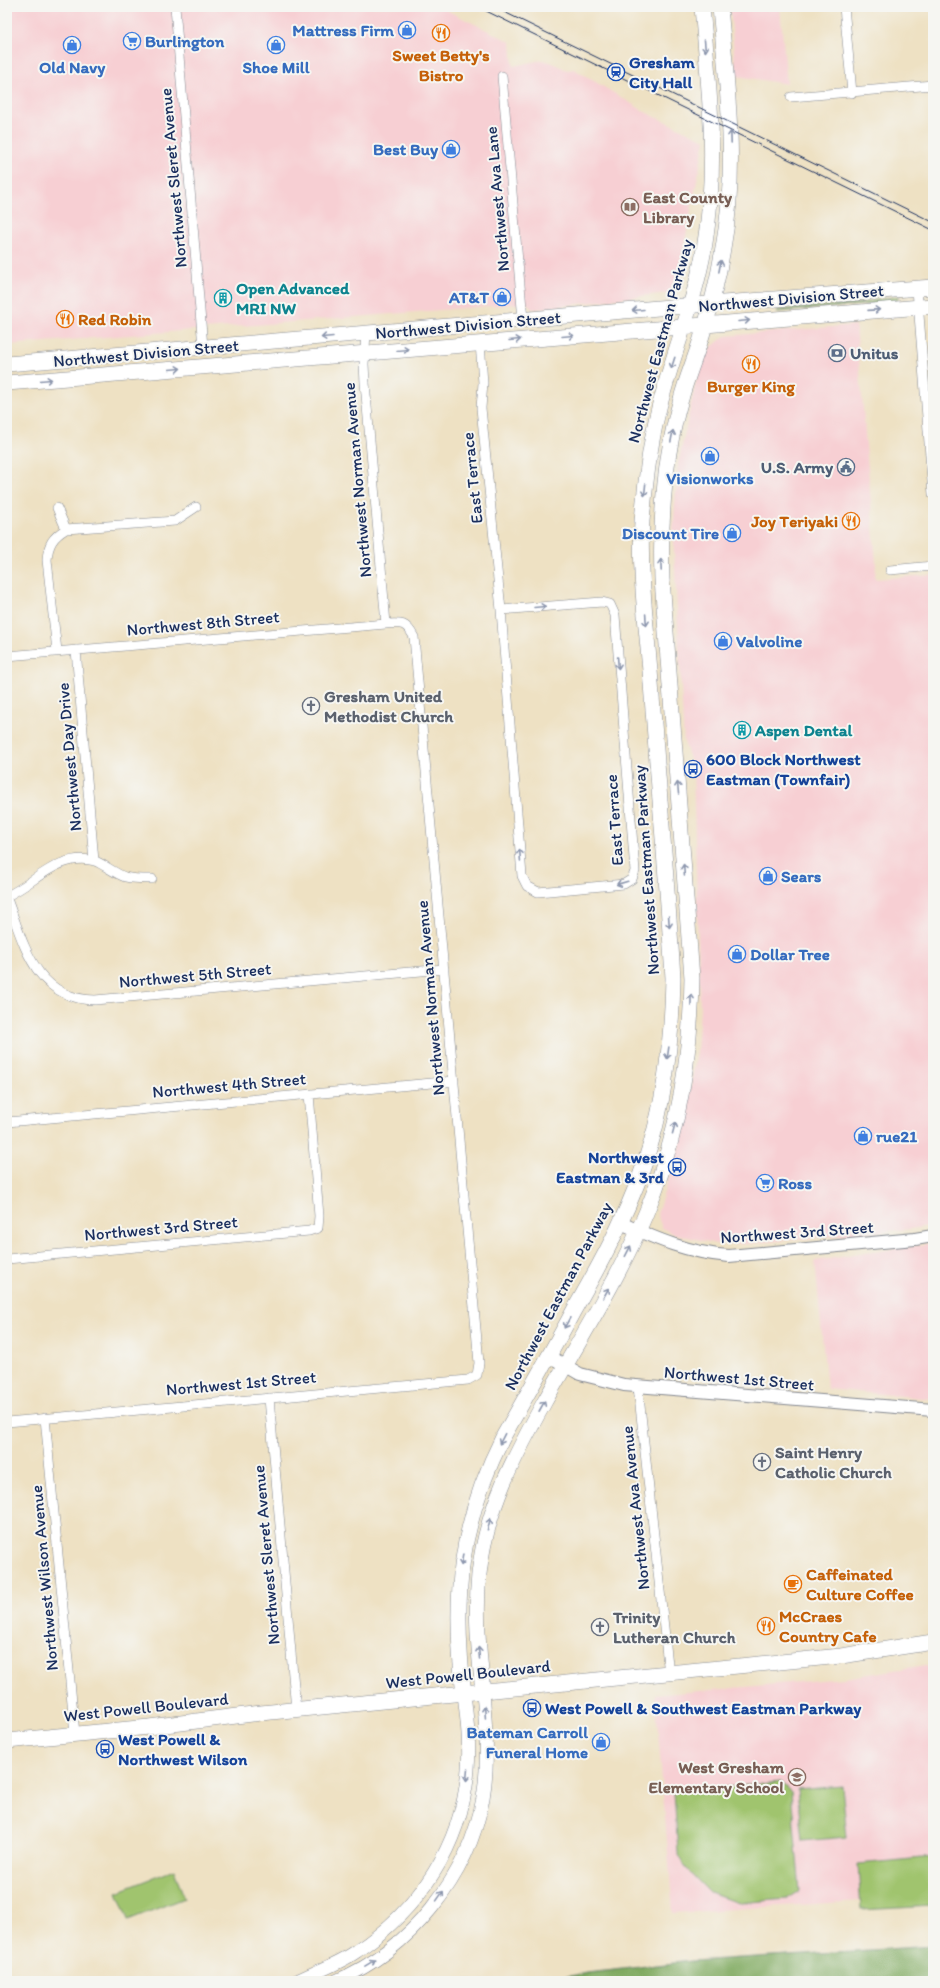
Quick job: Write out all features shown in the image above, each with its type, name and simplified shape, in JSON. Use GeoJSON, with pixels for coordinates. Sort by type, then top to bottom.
{"type":"FeatureCollection","features":[{"type":"Feature","properties":{"kind":"main road","name":"Northwest Eastman Parkway"},"geometry":{"type":"LineString","coordinates":[[464,1694],[459,1639],[458,1592],[470,1518],[491,1461],[610,1246],[621,1223],[643,1166],[657,1120],[665,1079],[672,1015],[672,959],[644,597],[642,524],[647,468],[654,430],[664,390],[691,306],[705,244],[710,202],[712,165],[711,113],[702,7]]}},
{"type":"Feature","properties":{"kind":"main road","name":"Northwest Eastman Parkway"},"geometry":{"type":"LineString","coordinates":[[483,1692],[478,1644],[477,1596],[485,1539],[494,1505],[509,1468],[564,1366],[598,1307],[638,1231],[660,1178],[676,1124],[687,1061],[691,1016],[691,953],[662,579],[661,532],[665,475],[673,431],[682,394],[711,304],[727,224],[731,161],[730,122],[720,7]]}},
{"type":"Feature","properties":{"kind":"main road","name":"Northwest Division Street"},"geometry":{"type":"LineString","coordinates":[[7,364],[711,304],[933,287]]}},
{"type":"Feature","properties":{"kind":"main road","name":"Northwest Division Street"},"geometry":{"type":"LineString","coordinates":[[7,383],[926,306]]}},
{"type":"Feature","properties":{"kind":"main road","name":"West Powell Boulevard"},"geometry":{"type":"LineString","coordinates":[[7,1741],[296,1710],[841,1656],[933,1642]]}},
{"type":"Feature","properties":{"kind":"main road"},"geometry":{"type":"LineString","coordinates":[[336,1981],[371,1962],[398,1943],[434,1904],[457,1870],[474,1833],[483,1799],[487,1749],[483,1692]]}},
{"type":"Feature","properties":{"kind":"main road"},"geometry":{"type":"LineString","coordinates":[[303,1980],[355,1952],[387,1930],[422,1892],[438,1867],[454,1832],[467,1782],[468,1737],[464,1694]]}},
{"type":"Feature","properties":{"kind":"street","name":"Northwest Sleret Avenue"},"geometry":{"type":"LineString","coordinates":[[175,7],[203,347]]}},
{"type":"Feature","properties":{"kind":"street"},"geometry":{"type":"LineString","coordinates":[[844,7],[852,93]]}},
{"type":"Feature","properties":{"kind":"street","name":"Northwest Ava Lane"},"geometry":{"type":"LineString","coordinates":[[502,76],[523,320]]}},
{"type":"Feature","properties":{"kind":"street"},"geometry":{"type":"LineString","coordinates":[[791,97],[933,85]]}},
{"type":"Feature","properties":{"kind":"street"},"geometry":{"type":"LineString","coordinates":[[918,289],[926,306],[933,494]]}},
{"type":"Feature","properties":{"kind":"street","name":"Northwest Norman Avenue"},"geometry":{"type":"LineString","coordinates":[[366,334],[364,353],[365,383],[386,624]]}},
{"type":"Feature","properties":{"kind":"street","name":"East Terrace"},"geometry":{"type":"LineString","coordinates":[[480,344],[483,383],[481,408],[482,428],[501,610],[522,876],[527,886],[538,892],[624,884],[632,879],[635,871],[615,615],[610,604],[602,602],[501,610]]}},
{"type":"Feature","properties":{"kind":"street"},"geometry":{"type":"LineString","coordinates":[[57,651],[47,560],[48,546],[55,536],[66,529],[175,521],[196,507]]}},
{"type":"Feature","properties":{"kind":"street"},"geometry":{"type":"LineString","coordinates":[[57,508],[66,529]]}},
{"type":"Feature","properties":{"kind":"street"},"geometry":{"type":"LineString","coordinates":[[890,570],[933,566]]}},
{"type":"Feature","properties":{"kind":"street","name":"Northwest Norman Avenue"},"geometry":{"type":"LineString","coordinates":[[401,623],[409,628],[414,637],[479,1363],[477,1375]]}},
{"type":"Feature","properties":{"kind":"street","name":"Northwest 8th Street"},"geometry":{"type":"LineString","coordinates":[[7,656],[401,623]]}},
{"type":"Feature","properties":{"kind":"street","name":"Northwest Day Drive"},"geometry":{"type":"LineString","coordinates":[[76,650],[94,861]]}},
{"type":"Feature","properties":{"kind":"street"},"geometry":{"type":"LineString","coordinates":[[7,898],[54,865],[78,859],[94,861],[124,877],[152,879]]}},
{"type":"Feature","properties":{"kind":"street","name":"Northwest 5th Street"},"geometry":{"type":"LineString","coordinates":[[7,898],[30,959],[38,972],[57,990],[82,1000],[444,969]]}},
{"type":"Feature","properties":{"kind":"street","name":"Northwest 4th Street"},"geometry":{"type":"LineString","coordinates":[[7,1122],[454,1082]]}},
{"type":"Feature","properties":{"kind":"street","name":"Northwest 3rd Street"},"geometry":{"type":"LineString","coordinates":[[7,1259],[309,1231],[318,1228],[319,1216],[309,1094]]}},
{"type":"Feature","properties":{"kind":"street","name":"Northwest 3rd Street"},"geometry":{"type":"LineString","coordinates":[[621,1223],[682,1248],[698,1252],[729,1256],[915,1239],[933,1236]]}},
{"type":"Feature","properties":{"kind":"street","name":"Northwest 1st Street"},"geometry":{"type":"LineString","coordinates":[[549,1356],[564,1366],[595,1379],[638,1387],[933,1410]]}},
{"type":"Feature","properties":{"kind":"street","name":"Northwest 1st Street"},"geometry":{"type":"LineString","coordinates":[[7,1422],[468,1380],[477,1375]]}},
{"type":"Feature","properties":{"kind":"street","name":"Northwest Ava Avenue"},"geometry":{"type":"LineString","coordinates":[[638,1387],[669,1674]]}},
{"type":"Feature","properties":{"kind":"street","name":"Northwest Sleret Avenue"},"geometry":{"type":"LineString","coordinates":[[269,1398],[296,1710]]}},
{"type":"Feature","properties":{"kind":"street","name":"Northwest Wilson Avenue"},"geometry":{"type":"LineString","coordinates":[[45,1418],[75,1734]]}},
{"type":"Feature","properties":{"kind":"shaded area"},"geometry":{"type":"Polygon","coordinates":[[[7,7],[440,7],[511,42],[513,66],[542,60],[567,70],[574,69],[647,113],[705,140],[675,292],[537,309],[532,309],[527,303],[7,345],[7,7]]]}},
{"type":"Feature","properties":{"kind":"shaded area"},"geometry":{"type":"Polygon","coordinates":[[[730,7],[780,7],[787,84],[736,76],[730,7]]]}},
{"type":"Feature","properties":{"kind":"shaded area"},"geometry":{"type":"Polygon","coordinates":[[[856,325],[876,563],[875,579],[933,575],[933,1225],[911,1229],[746,1244],[716,1244],[672,1233],[662,1228],[657,1214],[682,1137],[697,1052],[700,1009],[693,768],[684,742],[673,532],[678,464],[697,377],[709,349],[725,336],[856,325]]]}},
{"type":"Feature","properties":{"kind":"shaded area"},"geometry":{"type":"Polygon","coordinates":[[[933,1243],[933,1399],[827,1389],[815,1261],[933,1243]]]}},
{"type":"Feature","properties":{"kind":"shaded area","name":"West Gresham Elementary School"},"geometry":{"type":"Polygon","coordinates":[[[926,1665],[933,1669],[933,1857],[858,1864],[861,1901],[673,1913],[655,1695],[844,1678],[926,1665]]]}},
{"type":"Feature","properties":{"kind":"green space"},"geometry":{"type":"Polygon","coordinates":[[[899,296],[896,302],[777,312],[777,310],[862,303],[899,296]]]}},
{"type":"Feature","properties":{"kind":"green space"},"geometry":{"type":"Polygon","coordinates":[[[781,1782],[791,1791],[800,1891],[787,1899],[738,1903],[710,1893],[686,1868],[678,1853],[674,1792],[781,1782]]]}},
{"type":"Feature","properties":{"kind":"green space"},"geometry":{"type":"Polygon","coordinates":[[[842,1786],[847,1837],[802,1841],[797,1790],[842,1786]]]}},
{"type":"Feature","properties":{"kind":"green space"},"geometry":{"type":"Polygon","coordinates":[[[933,1857],[933,1906],[861,1910],[858,1864],[933,1857]]]}},
{"type":"Feature","properties":{"kind":"green space"},"geometry":{"type":"Polygon","coordinates":[[[174,1870],[184,1898],[128,1920],[117,1892],[174,1870]]]}},
{"type":"Feature","properties":{"kind":"green space"},"geometry":{"type":"Polygon","coordinates":[[[933,1946],[933,1981],[539,1981],[587,1973],[691,1961],[933,1946]]]}},
{"type":"Feature","properties":{"kind":"tram line"},"geometry":{"type":"LineString","coordinates":[[478,7],[933,230]]}},
{"type":"Feature","properties":{"kind":"tram line"},"geometry":{"type":"LineString","coordinates":[[494,7],[933,222]]}},
{"type":"Feature","properties":{"kind":"place","name":"Mattress Firm"},"geometry":{"type":"Point","coordinates":[407,30]}},
{"type":"Feature","properties":{"kind":"place","name":"Sweet Betty's Bistro"},"geometry":{"type":"Point","coordinates":[441,33]}},
{"type":"Feature","properties":{"kind":"place","name":"Burlington"},"geometry":{"type":"Point","coordinates":[132,41]}},
{"type":"Feature","properties":{"kind":"place","name":"Old Navy"},"geometry":{"type":"Point","coordinates":[72,45]}},
{"type":"Feature","properties":{"kind":"place","name":"Shoe Mill"},"geometry":{"type":"Point","coordinates":[276,45]}},
{"type":"Feature","properties":{"kind":"place","name":"Gresham City Hall"},"geometry":{"type":"Point","coordinates":[616,72]}},
{"type":"Feature","properties":{"kind":"place","name":"Best Buy"},"geometry":{"type":"Point","coordinates":[451,149]}},
{"type":"Feature","properties":{"kind":"place","name":"East County Library"},"geometry":{"type":"Point","coordinates":[630,207]}},
{"type":"Feature","properties":{"kind":"place","name":"AT&T"},"geometry":{"type":"Point","coordinates":[502,297]}},
{"type":"Feature","properties":{"kind":"place","name":"Open Advanced MRI NW"},"geometry":{"type":"Point","coordinates":[223,298]}},
{"type":"Feature","properties":{"kind":"place","name":"Red Robin"},"geometry":{"type":"Point","coordinates":[65,319]}},
{"type":"Feature","properties":{"kind":"place","name":"Unitus"},"geometry":{"type":"Point","coordinates":[837,353]}},
{"type":"Feature","properties":{"kind":"place","name":"Burger King"},"geometry":{"type":"Point","coordinates":[751,364]}},
{"type":"Feature","properties":{"kind":"place","name":"Visionworks"},"geometry":{"type":"Point","coordinates":[710,456]}},
{"type":"Feature","properties":{"kind":"place","name":"U.S. Army"},"geometry":{"type":"Point","coordinates":[846,467]}},
{"type":"Feature","properties":{"kind":"place","name":"Joy Teriyaki"},"geometry":{"type":"Point","coordinates":[851,521]}},
{"type":"Feature","properties":{"kind":"place","name":"Discount Tire"},"geometry":{"type":"Point","coordinates":[732,533]}},
{"type":"Feature","properties":{"kind":"place","name":"Valvoline"},"geometry":{"type":"Point","coordinates":[723,641]}},
{"type":"Feature","properties":{"kind":"place","name":"Gresham United Methodist Church"},"geometry":{"type":"Point","coordinates":[311,706]}},
{"type":"Feature","properties":{"kind":"place","name":"Aspen Dental"},"geometry":{"type":"Point","coordinates":[742,730]}},
{"type":"Feature","properties":{"kind":"place","name":"600 Block Northwest Eastman (Townfair)"},"geometry":{"type":"Point","coordinates":[693,769]}},
{"type":"Feature","properties":{"kind":"place","name":"Sears"},"geometry":{"type":"Point","coordinates":[768,876]}},
{"type":"Feature","properties":{"kind":"place","name":"Dollar Tree"},"geometry":{"type":"Point","coordinates":[737,954]}},
{"type":"Feature","properties":{"kind":"place","name":"rue21"},"geometry":{"type":"Point","coordinates":[863,1136]}},
{"type":"Feature","properties":{"kind":"place","name":"Northwest Eastman & 3rd"},"geometry":{"type":"Point","coordinates":[677,1167]}},
{"type":"Feature","properties":{"kind":"place","name":"Ross"},"geometry":{"type":"Point","coordinates":[765,1183]}},
{"type":"Feature","properties":{"kind":"place","name":"Saint Henry Catholic Church"},"geometry":{"type":"Point","coordinates":[762,1462]}},
{"type":"Feature","properties":{"kind":"place","name":"Caffeinated Culture Coffee"},"geometry":{"type":"Point","coordinates":[793,1584]}},
{"type":"Feature","properties":{"kind":"place","name":"McCraes Country Cafe"},"geometry":{"type":"Point","coordinates":[766,1626]}},
{"type":"Feature","properties":{"kind":"place","name":"Trinity Lutheran Church"},"geometry":{"type":"Point","coordinates":[600,1627]}},
{"type":"Feature","properties":{"kind":"place","name":"West Powell & Southwest Eastman Parkway"},"geometry":{"type":"Point","coordinates":[532,1708]}},
{"type":"Feature","properties":{"kind":"place","name":"Bateman Carroll Funeral Home"},"geometry":{"type":"Point","coordinates":[601,1742]}},
{"type":"Feature","properties":{"kind":"place","name":"West Powell & Northwest Wilson"},"geometry":{"type":"Point","coordinates":[105,1749]}},
{"type":"Feature","properties":{"kind":"place","name":"West Gresham Elementary School"},"geometry":{"type":"Point","coordinates":[797,1777]}}]}
